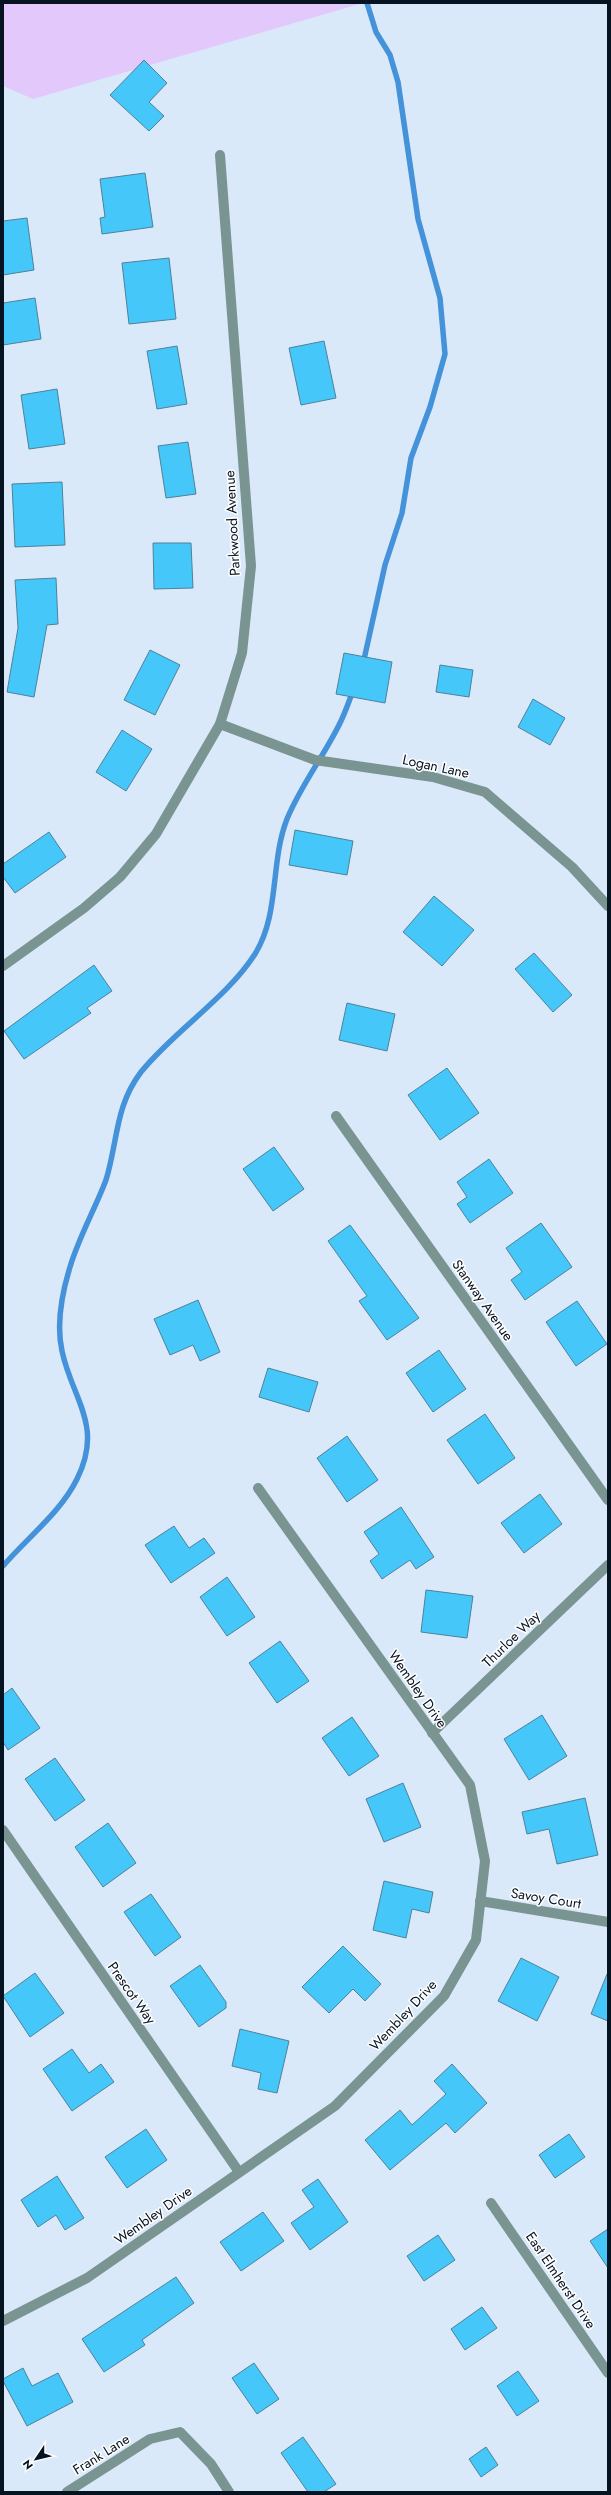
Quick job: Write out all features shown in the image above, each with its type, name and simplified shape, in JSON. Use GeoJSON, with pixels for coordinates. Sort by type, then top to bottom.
{"type":"FeatureCollection","features":[{"type":"Feature","properties":{"kind":"street","name":"Parkwood Avenue"},"geometry":{"type":"LineString","coordinates":[[3,966],[84,908],[120,877],[156,834],[220,724],[242,653],[251,566],[220,155]]}},
{"type":"Feature","properties":{"kind":"street","name":"Logan Lane"},"geometry":{"type":"LineString","coordinates":[[220,724],[315,760],[433,777],[485,792],[572,867],[608,906]]}},
{"type":"Feature","properties":{"kind":"street","name":"Stanway Avenue"},"geometry":{"type":"LineString","coordinates":[[336,1116],[608,1500]]}},
{"type":"Feature","properties":{"kind":"street","name":"Wembley Drive"},"geometry":{"type":"LineString","coordinates":[[3,2321],[87,2278],[335,2106],[444,1996],[476,1940],[485,1861],[470,1785],[432,1734],[258,1488]]}},
{"type":"Feature","properties":{"kind":"street","name":"Thurloe Way"},"geometry":{"type":"LineString","coordinates":[[432,1734],[608,1565]]}},
{"type":"Feature","properties":{"kind":"street","name":"Prescot Way"},"geometry":{"type":"LineString","coordinates":[[3,1830],[239,2172]]}},
{"type":"Feature","properties":{"kind":"street","name":"Savoy Court"},"geometry":{"type":"LineString","coordinates":[[480,1901],[608,1922]]}},
{"type":"Feature","properties":{"kind":"street","name":"East Elmherst Drive"},"geometry":{"type":"LineString","coordinates":[[491,2203],[608,2373]]}},
{"type":"Feature","properties":{"kind":"street","name":"Frank Lane"},"geometry":{"type":"LineString","coordinates":[[67,2492],[150,2439],[180,2432],[211,2464],[229,2492]]}},
{"type":"Feature","properties":{"kind":"shaded area"},"geometry":{"type":"Polygon","coordinates":[[[3,3],[363,3],[33,99],[3,86],[3,3]]]}},
{"type":"Feature","properties":{"kind":"building"},"geometry":{"type":"Polygon","coordinates":[[[144,60],[167,83],[149,102],[164,116],[149,131],[110,95],[144,60]]]}},
{"type":"Feature","properties":{"kind":"building"},"geometry":{"type":"Polygon","coordinates":[[[145,173],[153,227],[102,234],[100,218],[105,217],[100,179],[145,173]]]}},
{"type":"Feature","properties":{"kind":"building"},"geometry":{"type":"Polygon","coordinates":[[[27,218],[34,270],[3,275],[3,221],[27,218]]]}},
{"type":"Feature","properties":{"kind":"building"},"geometry":{"type":"Polygon","coordinates":[[[169,258],[176,319],[129,324],[122,263],[169,258]]]}},
{"type":"Feature","properties":{"kind":"building"},"geometry":{"type":"Polygon","coordinates":[[[35,298],[41,339],[3,345],[3,303],[35,298]]]}},
{"type":"Feature","properties":{"kind":"building"},"geometry":{"type":"Polygon","coordinates":[[[324,341],[336,398],[301,405],[289,348],[324,341]]]}},
{"type":"Feature","properties":{"kind":"building"},"geometry":{"type":"Polygon","coordinates":[[[177,346],[187,404],[157,409],[147,351],[177,346]]]}},
{"type":"Feature","properties":{"kind":"building"},"geometry":{"type":"Polygon","coordinates":[[[57,389],[65,444],[29,449],[21,395],[57,389]]]}},
{"type":"Feature","properties":{"kind":"building"},"geometry":{"type":"Polygon","coordinates":[[[188,442],[196,494],[166,498],[158,446],[188,442]]]}},
{"type":"Feature","properties":{"kind":"building"},"geometry":{"type":"Polygon","coordinates":[[[62,482],[65,545],[15,547],[12,484],[62,482]]]}},
{"type":"Feature","properties":{"kind":"building"},"geometry":{"type":"Polygon","coordinates":[[[153,543],[191,543],[193,588],[154,589],[153,543]]]}},
{"type":"Feature","properties":{"kind":"building"},"geometry":{"type":"Polygon","coordinates":[[[56,578],[58,624],[47,625],[34,697],[7,692],[18,628],[15,580],[56,578]]]}},
{"type":"Feature","properties":{"kind":"building"},"geometry":{"type":"Polygon","coordinates":[[[150,650],[180,665],[155,715],[124,700],[150,650]]]}},
{"type":"Feature","properties":{"kind":"building"},"geometry":{"type":"Polygon","coordinates":[[[344,653],[392,662],[385,703],[336,694],[344,653]]]}},
{"type":"Feature","properties":{"kind":"building"},"geometry":{"type":"Polygon","coordinates":[[[440,665],[473,670],[469,697],[436,692],[440,665]]]}},
{"type":"Feature","properties":{"kind":"building"},"geometry":{"type":"Polygon","coordinates":[[[533,699],[565,718],[550,745],[518,727],[533,699]]]}},
{"type":"Feature","properties":{"kind":"building"},"geometry":{"type":"Polygon","coordinates":[[[122,730],[152,749],[126,791],[96,772],[122,730]]]}},
{"type":"Feature","properties":{"kind":"building"},"geometry":{"type":"Polygon","coordinates":[[[295,830],[353,841],[347,875],[289,865],[295,830]]]}},
{"type":"Feature","properties":{"kind":"building"},"geometry":{"type":"Polygon","coordinates":[[[49,832],[66,857],[15,893],[3,877],[3,864],[49,832]]]}},
{"type":"Feature","properties":{"kind":"building"},"geometry":{"type":"Polygon","coordinates":[[[434,896],[474,930],[442,966],[403,932],[434,896]]]}},
{"type":"Feature","properties":{"kind":"building"},"geometry":{"type":"Polygon","coordinates":[[[534,953],[572,995],[553,1012],[515,969],[534,953]]]}},
{"type":"Feature","properties":{"kind":"building"},"geometry":{"type":"Polygon","coordinates":[[[94,965],[112,991],[87,1008],[91,1013],[24,1059],[4,1031],[94,965]]]}},
{"type":"Feature","properties":{"kind":"building"},"geometry":{"type":"Polygon","coordinates":[[[347,1003],[395,1014],[387,1051],[339,1040],[347,1003]]]}},
{"type":"Feature","properties":{"kind":"building"},"geometry":{"type":"Polygon","coordinates":[[[447,1068],[479,1113],[440,1140],[408,1095],[447,1068]]]}},
{"type":"Feature","properties":{"kind":"building"},"geometry":{"type":"Polygon","coordinates":[[[274,1147],[304,1189],[273,1211],[243,1169],[274,1147]]]}},
{"type":"Feature","properties":{"kind":"building"},"geometry":{"type":"Polygon","coordinates":[[[489,1159],[513,1193],[470,1223],[457,1204],[467,1197],[457,1182],[489,1159]]]}},
{"type":"Feature","properties":{"kind":"building"},"geometry":{"type":"Polygon","coordinates":[[[541,1223],[572,1267],[525,1300],[511,1280],[522,1272],[506,1248],[541,1223]]]}},
{"type":"Feature","properties":{"kind":"building"},"geometry":{"type":"Polygon","coordinates":[[[350,1225],[419,1318],[387,1340],[359,1301],[367,1296],[328,1241],[350,1225]]]}},
{"type":"Feature","properties":{"kind":"building"},"geometry":{"type":"Polygon","coordinates":[[[198,1300],[220,1352],[200,1361],[193,1345],[170,1355],[154,1319],[198,1300]]]}},
{"type":"Feature","properties":{"kind":"building"},"geometry":{"type":"Polygon","coordinates":[[[577,1301],[607,1344],[576,1366],[546,1322],[577,1301]]]}},
{"type":"Feature","properties":{"kind":"building"},"geometry":{"type":"Polygon","coordinates":[[[439,1350],[466,1389],[433,1412],[406,1373],[439,1350]]]}},
{"type":"Feature","properties":{"kind":"building"},"geometry":{"type":"Polygon","coordinates":[[[268,1368],[318,1382],[309,1412],[259,1397],[268,1368]]]}},
{"type":"Feature","properties":{"kind":"building"},"geometry":{"type":"Polygon","coordinates":[[[485,1414],[515,1458],[478,1484],[447,1440],[485,1414]]]}},
{"type":"Feature","properties":{"kind":"building"},"geometry":{"type":"Polygon","coordinates":[[[347,1436],[378,1480],[347,1502],[317,1458],[347,1436]]]}},
{"type":"Feature","properties":{"kind":"building"},"geometry":{"type":"Polygon","coordinates":[[[540,1494],[562,1524],[524,1553],[501,1523],[540,1494]]]}},
{"type":"Feature","properties":{"kind":"building"},"geometry":{"type":"Polygon","coordinates":[[[401,1507],[434,1557],[416,1569],[410,1560],[382,1579],[370,1561],[379,1554],[364,1532],[401,1507]]]}},
{"type":"Feature","properties":{"kind":"building"},"geometry":{"type":"Polygon","coordinates":[[[174,1526],[189,1548],[204,1538],[215,1553],[171,1583],[145,1545],[174,1526]]]}},
{"type":"Feature","properties":{"kind":"building"},"geometry":{"type":"Polygon","coordinates":[[[227,1577],[255,1617],[227,1636],[200,1597],[227,1577]]]}},
{"type":"Feature","properties":{"kind":"building"},"geometry":{"type":"Polygon","coordinates":[[[426,1590],[473,1596],[467,1638],[421,1632],[426,1590]]]}},
{"type":"Feature","properties":{"kind":"building"},"geometry":{"type":"Polygon","coordinates":[[[280,1641],[309,1681],[277,1703],[249,1663],[280,1641]]]}},
{"type":"Feature","properties":{"kind":"building"},"geometry":{"type":"Polygon","coordinates":[[[12,1688],[40,1728],[8,1750],[3,1742],[3,1695],[12,1688]]]}},
{"type":"Feature","properties":{"kind":"building"},"geometry":{"type":"Polygon","coordinates":[[[542,1715],[567,1756],[529,1780],[504,1739],[542,1715]]]}},
{"type":"Feature","properties":{"kind":"building"},"geometry":{"type":"Polygon","coordinates":[[[352,1717],[379,1756],[349,1776],[322,1738],[352,1717]]]}},
{"type":"Feature","properties":{"kind":"building"},"geometry":{"type":"Polygon","coordinates":[[[55,1758],[85,1800],[55,1821],[25,1779],[55,1758]]]}},
{"type":"Feature","properties":{"kind":"building"},"geometry":{"type":"Polygon","coordinates":[[[403,1783],[421,1827],[384,1842],[366,1799],[403,1783]]]}},
{"type":"Feature","properties":{"kind":"building"},"geometry":{"type":"Polygon","coordinates":[[[585,1798],[598,1855],[557,1864],[549,1829],[527,1834],[522,1812],[585,1798]]]}},
{"type":"Feature","properties":{"kind":"building"},"geometry":{"type":"Polygon","coordinates":[[[108,1823],[136,1863],[103,1887],[75,1847],[108,1823]]]}},
{"type":"Feature","properties":{"kind":"building"},"geometry":{"type":"Polygon","coordinates":[[[384,1881],[433,1892],[429,1913],[412,1909],[406,1938],[373,1930],[384,1881]]]}},
{"type":"Feature","properties":{"kind":"building"},"geometry":{"type":"Polygon","coordinates":[[[151,1894],[181,1937],[155,1956],[124,1912],[151,1894]]]}},
{"type":"Feature","properties":{"kind":"building"},"geometry":{"type":"Polygon","coordinates":[[[343,1946],[381,1984],[365,2001],[353,1989],[329,2013],[302,1987],[343,1946]]]}},
{"type":"Feature","properties":{"kind":"building"},"geometry":{"type":"Polygon","coordinates":[[[521,1958],[559,1977],[537,2021],[498,2001],[521,1958]]]}},
{"type":"Feature","properties":{"kind":"building"},"geometry":{"type":"Polygon","coordinates":[[[200,1965],[226,2002],[226,2008],[199,2027],[170,1986],[200,1965]]]}},
{"type":"Feature","properties":{"kind":"building"},"geometry":{"type":"Polygon","coordinates":[[[35,1973],[64,2013],[30,2037],[3,1996],[35,1973]]]}},
{"type":"Feature","properties":{"kind":"building"},"geometry":{"type":"Polygon","coordinates":[[[608,1974],[608,2021],[591,2014],[608,1974]]]}},
{"type":"Feature","properties":{"kind":"building"},"geometry":{"type":"Polygon","coordinates":[[[240,2029],[289,2041],[277,2093],[258,2089],[261,2073],[232,2066],[240,2029]]]}},
{"type":"Feature","properties":{"kind":"building"},"geometry":{"type":"Polygon","coordinates":[[[72,2049],[89,2073],[101,2064],[114,2082],[72,2111],[43,2069],[72,2049]]]}},
{"type":"Feature","properties":{"kind":"building"},"geometry":{"type":"Polygon","coordinates":[[[452,2064],[487,2103],[455,2133],[446,2123],[390,2170],[365,2140],[400,2110],[412,2125],[446,2094],[434,2081],[452,2064]]]}},
{"type":"Feature","properties":{"kind":"building"},"geometry":{"type":"Polygon","coordinates":[[[146,2129],[167,2160],[127,2188],[105,2157],[146,2129]]]}},
{"type":"Feature","properties":{"kind":"building"},"geometry":{"type":"Polygon","coordinates":[[[569,2134],[585,2157],[555,2178],[539,2155],[569,2134]]]}},
{"type":"Feature","properties":{"kind":"building"},"geometry":{"type":"Polygon","coordinates":[[[57,2176],[84,2218],[65,2230],[56,2215],[38,2227],[21,2200],[57,2176]]]}},
{"type":"Feature","properties":{"kind":"building"},"geometry":{"type":"Polygon","coordinates":[[[318,2179],[348,2222],[310,2250],[291,2223],[314,2207],[302,2190],[318,2179]]]}},
{"type":"Feature","properties":{"kind":"building"},"geometry":{"type":"Polygon","coordinates":[[[263,2212],[284,2241],[241,2271],[220,2242],[263,2212]]]}},
{"type":"Feature","properties":{"kind":"building"},"geometry":{"type":"Polygon","coordinates":[[[608,2229],[608,2268],[590,2241],[608,2229]]]}},
{"type":"Feature","properties":{"kind":"building"},"geometry":{"type":"Polygon","coordinates":[[[438,2235],[455,2260],[424,2281],[407,2256],[438,2235]]]}},
{"type":"Feature","properties":{"kind":"building"},"geometry":{"type":"Polygon","coordinates":[[[176,2277],[194,2303],[142,2340],[145,2345],[104,2372],[82,2339],[176,2277]]]}},
{"type":"Feature","properties":{"kind":"building"},"geometry":{"type":"Polygon","coordinates":[[[482,2307],[497,2328],[465,2350],[451,2329],[482,2307]]]}},
{"type":"Feature","properties":{"kind":"building"},"geometry":{"type":"Polygon","coordinates":[[[254,2363],[279,2399],[257,2414],[232,2378],[254,2363]]]}},
{"type":"Feature","properties":{"kind":"building"},"geometry":{"type":"Polygon","coordinates":[[[23,2368],[32,2386],[58,2373],[73,2402],[27,2426],[3,2381],[3,2379],[23,2368]]]}},
{"type":"Feature","properties":{"kind":"building"},"geometry":{"type":"Polygon","coordinates":[[[518,2371],[539,2401],[517,2416],[497,2386],[518,2371]]]}},
{"type":"Feature","properties":{"kind":"building"},"geometry":{"type":"Polygon","coordinates":[[[303,2437],[336,2484],[324,2492],[308,2492],[281,2453],[303,2437]]]}},
{"type":"Feature","properties":{"kind":"building"},"geometry":{"type":"Polygon","coordinates":[[[486,2447],[498,2465],[481,2477],[469,2459],[486,2447]]]}},
{"type":"Feature","properties":{"kind":"waterway"},"geometry":{"type":"LineString","coordinates":[[363,664],[385,565],[402,513],[411,458],[430,407],[445,354],[440,298],[418,219],[398,82],[390,55],[376,32],[367,3]]}},
{"type":"Feature","properties":{"kind":"waterway"},"geometry":{"type":"LineString","coordinates":[[3,1566],[62,1503],[77,1479],[85,1460],[87,1427],[62,1351],[60,1341],[61,1309],[70,1267],[82,1234],[106,1180],[118,1124],[126,1098],[141,1072],[154,1057],[230,986],[255,954],[263,938],[268,922],[272,905],[278,853],[287,819],[299,794],[340,723],[353,691]]}}]}
